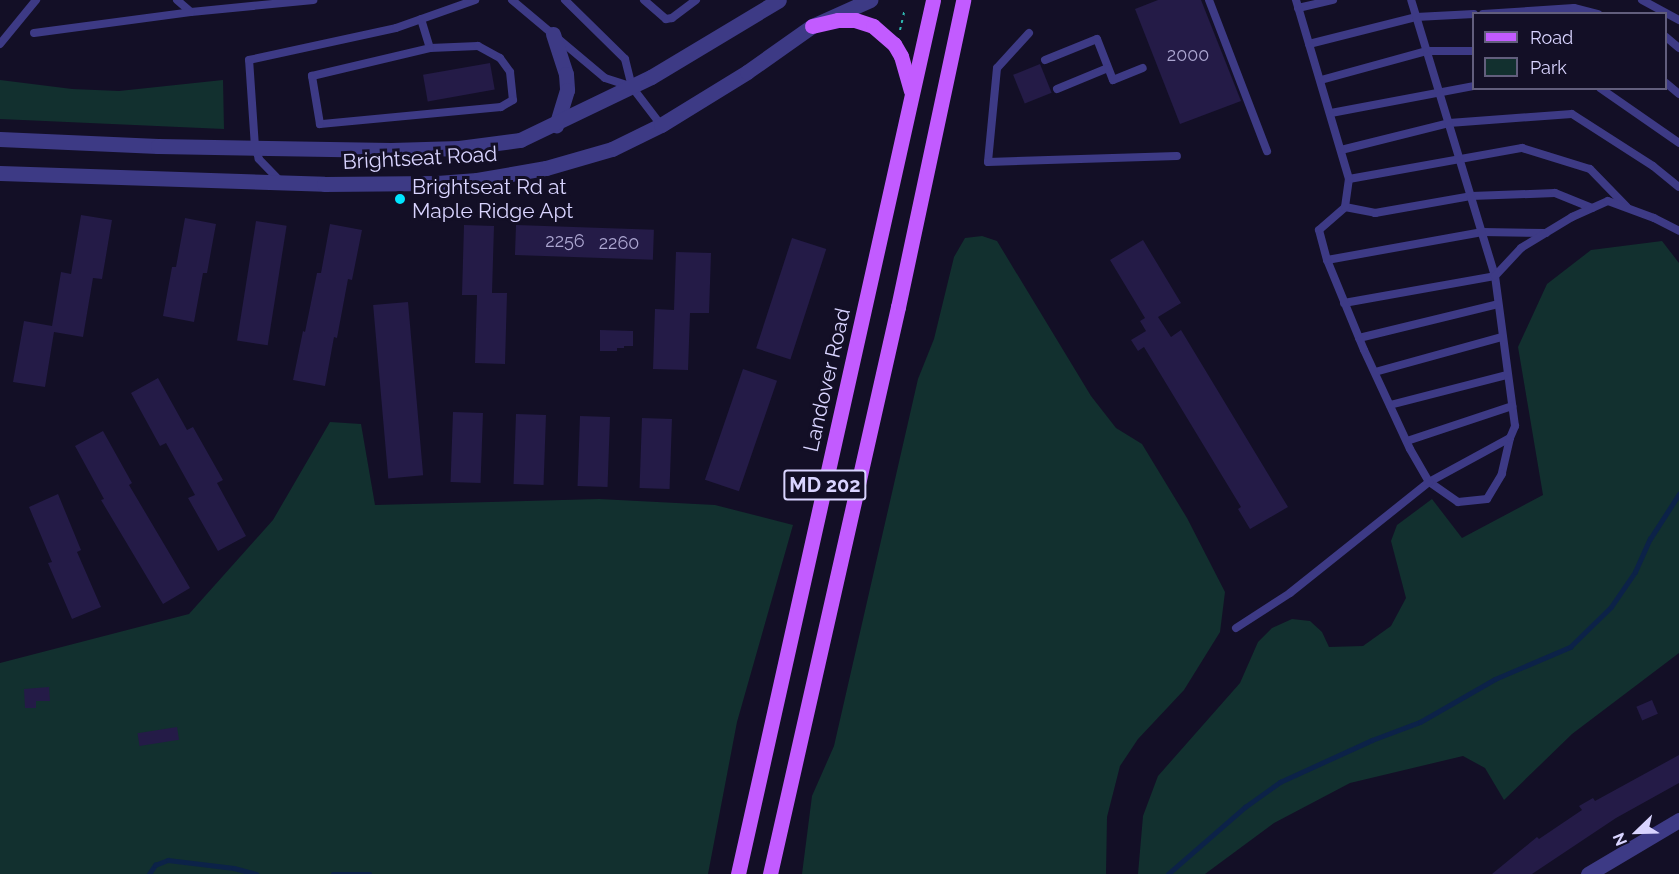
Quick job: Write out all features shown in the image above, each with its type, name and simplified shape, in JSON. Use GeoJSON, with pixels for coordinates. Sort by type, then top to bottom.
{"type":"FeatureCollection","features":[{"type":"Feature","properties":{"kind":"main road","name":"Landover Road"},"geometry":{"type":"LineString","coordinates":[[738,874],[933,0]]}},
{"type":"Feature","properties":{"kind":"main road","name":"MD 202"},"geometry":{"type":"LineString","coordinates":[[770,874],[896,316],[963,0]]}},
{"type":"Feature","properties":{"kind":"main road"},"geometry":{"type":"LineString","coordinates":[[812,26],[838,20],[855,20],[873,26],[894,44],[901,56],[912,95]]}},
{"type":"Feature","properties":{"kind":"street","name":"Brightseat Road"},"geometry":{"type":"LineString","coordinates":[[0,139],[255,147],[459,148],[520,140],[556,125],[632,87],[779,0]]}},
{"type":"Feature","properties":{"kind":"street","name":"Brightseat Road"},"geometry":{"type":"LineString","coordinates":[[0,173],[282,183],[395,183],[477,180],[581,160],[612,149],[661,125],[747,72],[812,26],[870,0]]}},
{"type":"Feature","properties":{"kind":"street"},"geometry":{"type":"LineString","coordinates":[[553,34],[566,74],[567,90],[556,125]]}},
{"type":"Feature","properties":{"kind":"street"},"geometry":{"type":"LineString","coordinates":[[1588,874],[1679,820]]}},
{"type":"Feature","properties":{"kind":"lane"},"geometry":{"type":"LineString","coordinates":[[0,44],[36,0]]}},
{"type":"Feature","properties":{"kind":"lane"},"geometry":{"type":"LineString","coordinates":[[177,0],[191,12]]}},
{"type":"Feature","properties":{"kind":"lane"},"geometry":{"type":"LineString","coordinates":[[233,0],[242,7]]}},
{"type":"Feature","properties":{"kind":"lane"},"geometry":{"type":"LineString","coordinates":[[34,33],[191,12],[313,0]]}},
{"type":"Feature","properties":{"kind":"lane"},"geometry":{"type":"LineString","coordinates":[[282,183],[259,159],[255,147],[249,60],[396,28],[475,0]]}},
{"type":"Feature","properties":{"kind":"lane"},"geometry":{"type":"LineString","coordinates":[[512,0],[605,78],[632,87]]}},
{"type":"Feature","properties":{"kind":"lane"},"geometry":{"type":"LineString","coordinates":[[565,0],[626,59],[632,87],[661,125]]}},
{"type":"Feature","properties":{"kind":"lane"},"geometry":{"type":"LineString","coordinates":[[644,0],[666,19],[672,18],[696,0]]}},
{"type":"Feature","properties":{"kind":"lane"},"geometry":{"type":"LineString","coordinates":[[1209,0],[1267,151]]}},
{"type":"Feature","properties":{"kind":"lane"},"geometry":{"type":"LineString","coordinates":[[1333,0],[1297,4],[1349,179],[1345,207],[1319,230],[1327,260],[1359,338],[1407,441],[1429,482],[1458,502],[1487,499],[1503,474],[1510,438],[1515,426],[1495,276],[1411,0]]}},
{"type":"Feature","properties":{"kind":"lane"},"geometry":{"type":"LineString","coordinates":[[1642,0],[1664,12]]}},
{"type":"Feature","properties":{"kind":"lane"},"geometry":{"type":"LineString","coordinates":[[1513,12],[1574,8],[1590,12]]}},
{"type":"Feature","properties":{"kind":"lane"},"geometry":{"type":"LineString","coordinates":[[1309,44],[1416,17],[1472,14]]}},
{"type":"Feature","properties":{"kind":"lane"},"geometry":{"type":"LineString","coordinates":[[421,19],[430,48]]}},
{"type":"Feature","properties":{"kind":"lane"},"geometry":{"type":"LineString","coordinates":[[1029,33],[997,69],[988,162],[1177,156]]}},
{"type":"Feature","properties":{"kind":"lane"},"geometry":{"type":"LineString","coordinates":[[1045,60],[1097,39],[1113,80],[1143,69]]}},
{"type":"Feature","properties":{"kind":"lane"},"geometry":{"type":"LineString","coordinates":[[1667,39],[1679,48]]}},
{"type":"Feature","properties":{"kind":"lane"},"geometry":{"type":"LineString","coordinates":[[478,46],[500,58],[510,72],[513,100],[501,107],[320,124],[312,76],[430,48],[478,46]]}},
{"type":"Feature","properties":{"kind":"lane"},"geometry":{"type":"LineString","coordinates":[[1320,80],[1426,51],[1472,51]]}},
{"type":"Feature","properties":{"kind":"lane"},"geometry":{"type":"LineString","coordinates":[[1057,89],[1108,68]]}},
{"type":"Feature","properties":{"kind":"lane"},"geometry":{"type":"LineString","coordinates":[[1667,85],[1679,94]]}},
{"type":"Feature","properties":{"kind":"lane"},"geometry":{"type":"LineString","coordinates":[[1331,113],[1472,86]]}},
{"type":"Feature","properties":{"kind":"lane"},"geometry":{"type":"LineString","coordinates":[[1603,90],[1679,142]]}},
{"type":"Feature","properties":{"kind":"lane"},"geometry":{"type":"LineString","coordinates":[[1341,150],[1449,123],[1572,114],[1653,165],[1679,187]]}},
{"type":"Feature","properties":{"kind":"lane"},"geometry":{"type":"LineString","coordinates":[[1349,179],[1460,161],[1522,148],[1590,169],[1629,209]]}},
{"type":"Feature","properties":{"kind":"lane"},"geometry":{"type":"LineString","coordinates":[[1345,207],[1375,213],[1471,196],[1555,192],[1592,208]]}},
{"type":"Feature","properties":{"kind":"lane"},"geometry":{"type":"LineString","coordinates":[[1344,303],[1495,276],[1521,248],[1608,201],[1679,231]]}},
{"type":"Feature","properties":{"kind":"lane"},"geometry":{"type":"LineString","coordinates":[[1327,260],[1482,232],[1546,233]]}},
{"type":"Feature","properties":{"kind":"lane"},"geometry":{"type":"LineString","coordinates":[[1359,338],[1498,304]]}},
{"type":"Feature","properties":{"kind":"lane"},"geometry":{"type":"LineString","coordinates":[[1375,372],[1502,337]]}},
{"type":"Feature","properties":{"kind":"lane"},"geometry":{"type":"LineString","coordinates":[[1390,405],[1507,375]]}},
{"type":"Feature","properties":{"kind":"lane"},"geometry":{"type":"LineString","coordinates":[[1407,441],[1512,406]]}},
{"type":"Feature","properties":{"kind":"lane"},"geometry":{"type":"LineString","coordinates":[[1236,628],[1290,593],[1429,482],[1510,438]]}},
{"type":"Feature","properties":{"kind":"path"},"geometry":{"type":"LineString","coordinates":[[900,33],[905,9]]}},
{"type":"Feature","properties":{"kind":"path"},"geometry":{"type":"LineString","coordinates":[[903,16],[908,16]]}},
{"type":"Feature","properties":{"kind":"green space"},"geometry":{"type":"Polygon","coordinates":[[[0,80],[72,89],[119,91],[223,80],[224,129],[0,119],[0,80]]]}},
{"type":"Feature","properties":{"kind":"green space"},"geometry":{"type":"Polygon","coordinates":[[[982,236],[997,241],[1091,396],[1116,428],[1142,444],[1187,518],[1225,592],[1220,632],[1184,690],[1138,739],[1120,766],[1107,817],[1106,874],[802,874],[812,796],[834,746],[918,379],[934,339],[954,257],[965,238],[982,236]]]}},
{"type":"Feature","properties":{"kind":"green space"},"geometry":{"type":"Polygon","coordinates":[[[1662,241],[1679,263],[1679,653],[1572,734],[1504,800],[1485,768],[1463,756],[1350,783],[1274,823],[1205,874],[1138,874],[1143,816],[1158,776],[1240,683],[1258,642],[1272,628],[1292,619],[1310,621],[1322,632],[1329,647],[1363,646],[1391,626],[1406,598],[1391,541],[1397,525],[1432,499],[1462,538],[1543,495],[1518,347],[1547,284],[1591,250],[1662,241]]]}},
{"type":"Feature","properties":{"kind":"green space"},"geometry":{"type":"Polygon","coordinates":[[[330,422],[361,424],[375,505],[599,499],[715,505],[793,525],[737,722],[708,874],[0,874],[0,663],[189,614],[273,520],[330,422]]]}},
{"type":"Feature","properties":{"kind":"building"},"geometry":{"type":"Polygon","coordinates":[[[1158,0],[1201,0],[1241,101],[1180,124],[1135,9],[1158,0]]]}},
{"type":"Feature","properties":{"kind":"building"},"geometry":{"type":"Polygon","coordinates":[[[490,63],[495,90],[428,101],[423,75],[490,63]]]}},
{"type":"Feature","properties":{"kind":"building"},"geometry":{"type":"Polygon","coordinates":[[[1040,64],[1052,93],[1025,104],[1013,75],[1040,64]]]}},
{"type":"Feature","properties":{"kind":"building"},"geometry":{"type":"Polygon","coordinates":[[[81,215],[112,220],[102,279],[93,278],[83,337],[54,332],[45,387],[13,382],[24,321],[52,326],[61,272],[71,274],[81,215]]]}},
{"type":"Feature","properties":{"kind":"building"},"geometry":{"type":"Polygon","coordinates":[[[185,218],[216,224],[207,273],[203,273],[194,322],[163,316],[172,267],[176,267],[185,218]]]}},
{"type":"Feature","properties":{"kind":"building"},"geometry":{"type":"Polygon","coordinates":[[[256,221],[287,226],[268,345],[237,341],[256,221]]]}},
{"type":"Feature","properties":{"kind":"building"},"geometry":{"type":"Polygon","coordinates":[[[330,224],[362,230],[352,280],[348,279],[337,338],[334,337],[325,386],[293,380],[317,273],[321,273],[330,224]]]}},
{"type":"Feature","properties":{"kind":"building"},"geometry":{"type":"Polygon","coordinates":[[[464,225],[494,226],[492,293],[507,293],[505,364],[475,363],[477,295],[462,295],[464,225]]]}},
{"type":"Feature","properties":{"kind":"building"},"geometry":{"type":"Polygon","coordinates":[[[516,225],[654,230],[653,260],[515,255],[516,225]]]}},
{"type":"Feature","properties":{"kind":"building"},"geometry":{"type":"Polygon","coordinates":[[[792,238],[826,249],[790,359],[756,348],[792,238]]]}},
{"type":"Feature","properties":{"kind":"building"},"geometry":{"type":"Polygon","coordinates":[[[1143,240],[1181,303],[1158,317],[1171,337],[1181,330],[1288,507],[1250,529],[1238,509],[1241,507],[1144,347],[1138,351],[1131,340],[1146,331],[1140,321],[1145,318],[1110,260],[1143,240]]]}},
{"type":"Feature","properties":{"kind":"building"},"geometry":{"type":"Polygon","coordinates":[[[676,252],[711,253],[709,313],[690,313],[688,370],[653,369],[655,309],[674,310],[676,252]]]}},
{"type":"Feature","properties":{"kind":"building"},"geometry":{"type":"Polygon","coordinates":[[[408,302],[423,475],[388,478],[373,305],[408,302]]]}},
{"type":"Feature","properties":{"kind":"building"},"geometry":{"type":"Polygon","coordinates":[[[600,330],[633,331],[633,346],[617,348],[617,351],[600,351],[600,330]]]}},
{"type":"Feature","properties":{"kind":"building"},"geometry":{"type":"Polygon","coordinates":[[[743,369],[777,381],[739,491],[705,480],[743,369]]]}},
{"type":"Feature","properties":{"kind":"building"},"geometry":{"type":"Polygon","coordinates":[[[158,378],[187,430],[193,427],[223,480],[217,483],[246,536],[218,551],[188,498],[195,495],[166,443],[160,446],[131,393],[158,378]]]}},
{"type":"Feature","properties":{"kind":"building"},"geometry":{"type":"Polygon","coordinates":[[[453,412],[483,413],[481,483],[451,482],[453,412]]]}},
{"type":"Feature","properties":{"kind":"building"},"geometry":{"type":"Polygon","coordinates":[[[516,414],[546,415],[544,485],[514,484],[516,414]]]}},
{"type":"Feature","properties":{"kind":"building"},"geometry":{"type":"Polygon","coordinates":[[[580,416],[610,417],[608,487],[578,486],[580,416]]]}},
{"type":"Feature","properties":{"kind":"building"},"geometry":{"type":"Polygon","coordinates":[[[642,418],[672,419],[670,489],[640,488],[642,418]]]}},
{"type":"Feature","properties":{"kind":"building"},"geometry":{"type":"Polygon","coordinates":[[[103,431],[132,483],[129,485],[190,588],[163,604],[101,500],[104,499],[75,446],[103,431]]]}},
{"type":"Feature","properties":{"kind":"building"},"geometry":{"type":"Polygon","coordinates":[[[58,494],[81,550],[77,552],[101,607],[72,619],[48,563],[52,562],[29,507],[58,494]]]}},
{"type":"Feature","properties":{"kind":"building"},"geometry":{"type":"Polygon","coordinates":[[[49,687],[50,701],[36,701],[36,708],[25,708],[24,689],[49,687]]]}},
{"type":"Feature","properties":{"kind":"building"},"geometry":{"type":"Polygon","coordinates":[[[1652,700],[1658,714],[1642,720],[1636,707],[1652,700]]]}},
{"type":"Feature","properties":{"kind":"building"},"geometry":{"type":"Polygon","coordinates":[[[177,727],[179,740],[140,746],[137,733],[177,727]]]}},
{"type":"Feature","properties":{"kind":"building"},"geometry":{"type":"Polygon","coordinates":[[[1679,755],[1679,783],[1616,818],[1532,874],[1492,874],[1537,837],[1539,839],[1582,810],[1579,806],[1593,798],[1595,801],[1679,755]]]}},
{"type":"Feature","properties":{"kind":"waterway"},"geometry":{"type":"LineString","coordinates":[[1168,874],[1245,807],[1280,782],[1372,740],[1420,722],[1495,679],[1570,647],[1611,607],[1635,572],[1650,539],[1679,494]]}},
{"type":"Feature","properties":{"kind":"waterway"},"geometry":{"type":"LineString","coordinates":[[149,874],[155,865],[168,860],[234,868],[256,874]]}},
{"type":"Feature","properties":{"kind":"waterway"},"geometry":{"type":"LineString","coordinates":[[333,874],[370,874]]}},
{"type":"Feature","properties":{"kind":"place","name":"Brightseat Rd at Maple Ridge Apt"},"geometry":{"type":"Point","coordinates":[400,199]}}]}
